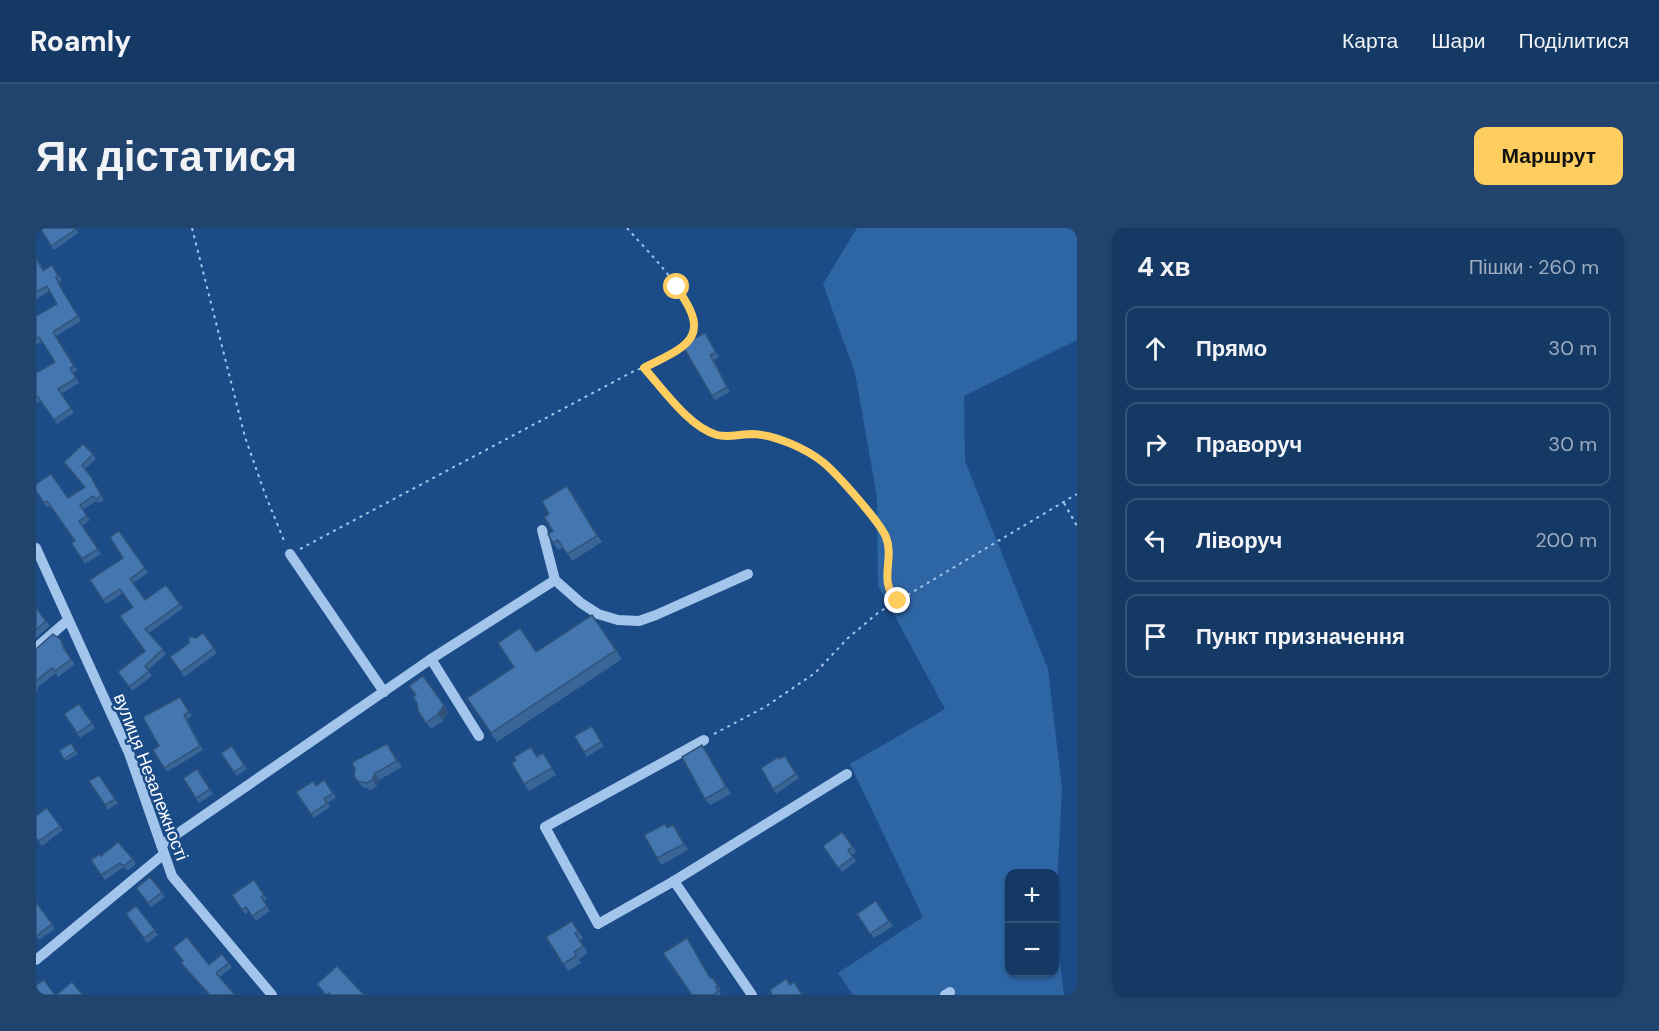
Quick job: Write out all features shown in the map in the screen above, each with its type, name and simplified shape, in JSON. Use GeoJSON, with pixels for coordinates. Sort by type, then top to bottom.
{"type":"FeatureCollection","features":[{"type":"Feature","properties":{"kind":"street"},"geometry":{"type":"LineString","coordinates":[[542,530],[555,580],[573,597],[598,614],[618,620],[639,621],[656,615],[748,574]]}},
{"type":"Feature","properties":{"kind":"street","name":"вулиця Незалежності"},"geometry":{"type":"LineString","coordinates":[[36,548],[129,753],[172,876],[272,995]]}},
{"type":"Feature","properties":{"kind":"street"},"geometry":{"type":"LineString","coordinates":[[290,554],[384,692]]}},
{"type":"Feature","properties":{"kind":"street"},"geometry":{"type":"LineString","coordinates":[[36,960],[163,850],[431,659],[555,580]]}},
{"type":"Feature","properties":{"kind":"street"},"geometry":{"type":"LineString","coordinates":[[36,648],[68,620]]}},
{"type":"Feature","properties":{"kind":"street"},"geometry":{"type":"LineString","coordinates":[[431,659],[479,736]]}},
{"type":"Feature","properties":{"kind":"street"},"geometry":{"type":"LineString","coordinates":[[704,740],[545,827],[598,924],[674,881],[847,774]]}},
{"type":"Feature","properties":{"kind":"street"},"geometry":{"type":"LineString","coordinates":[[674,881],[752,995]]}},
{"type":"Feature","properties":{"kind":"path"},"geometry":{"type":"LineString","coordinates":[[192,228],[245,437],[290,554],[636,370],[644,368],[691,338],[694,327],[691,314],[677,287],[655,258],[627,228]]}},
{"type":"Feature","properties":{"kind":"path"},"geometry":{"type":"LineString","coordinates":[[644,368],[694,423],[706,431],[718,436],[754,434],[774,438],[824,463],[874,519],[886,537],[887,586],[898,601]]}},
{"type":"Feature","properties":{"kind":"path"},"geometry":{"type":"LineString","coordinates":[[704,740],[765,707],[815,673],[848,638],[879,612],[1077,494]]}},
{"type":"Feature","properties":{"kind":"path"},"geometry":{"type":"LineString","coordinates":[[1064,503],[1077,526]]}},
{"type":"Feature","properties":{"kind":"shaded area"},"geometry":{"type":"Polygon","coordinates":[[[857,228],[1077,228],[1077,340],[964,396],[965,461],[1048,669],[1062,788],[1058,869],[1005,869],[1005,977],[1059,977],[1059,957],[1064,995],[853,995],[838,973],[923,917],[850,764],[945,709],[878,585],[877,497],[855,373],[823,284],[857,228]]]}},
{"type":"Feature","properties":{"kind":"building"},"geometry":{"type":"Polygon","coordinates":[[[40,228],[75,228],[76,229],[51,246],[40,228]]]}},
{"type":"Feature","properties":{"kind":"building"},"geometry":{"type":"Polygon","coordinates":[[[36,258],[43,271],[52,265],[61,288],[78,316],[53,332],[74,366],[70,368],[76,378],[58,389],[71,408],[54,420],[38,397],[36,398],[36,373],[55,362],[39,337],[36,339],[36,316],[57,304],[47,286],[36,292],[36,258]]]}},
{"type":"Feature","properties":{"kind":"building"},"geometry":{"type":"Polygon","coordinates":[[[705,333],[716,353],[710,355],[727,387],[712,396],[682,345],[705,333]]]}},
{"type":"Feature","properties":{"kind":"building"},"geometry":{"type":"Polygon","coordinates":[[[83,444],[93,454],[82,465],[101,495],[96,499],[93,496],[80,505],[87,516],[79,521],[98,549],[82,559],[71,543],[75,541],[47,501],[44,503],[36,491],[36,484],[51,474],[68,498],[85,487],[64,462],[83,444]]]}},
{"type":"Feature","properties":{"kind":"building"},"geometry":{"type":"Polygon","coordinates":[[[567,486],[597,536],[567,554],[558,540],[553,543],[548,534],[553,531],[544,517],[549,514],[542,501],[567,486]]]}},
{"type":"Feature","properties":{"kind":"building"},"geometry":{"type":"Polygon","coordinates":[[[119,531],[145,568],[130,579],[145,600],[166,585],[180,604],[145,629],[163,649],[145,666],[149,671],[129,687],[118,672],[145,651],[120,616],[133,607],[120,589],[103,600],[90,580],[123,558],[110,537],[119,531]]]}},
{"type":"Feature","properties":{"kind":"building"},"geometry":{"type":"Polygon","coordinates":[[[36,608],[46,621],[36,630],[36,608]]]}},
{"type":"Feature","properties":{"kind":"building"},"geometry":{"type":"Polygon","coordinates":[[[592,615],[616,650],[491,733],[467,698],[514,667],[498,643],[520,628],[536,652],[592,615]]]}},
{"type":"Feature","properties":{"kind":"building"},"geometry":{"type":"Polygon","coordinates":[[[203,633],[214,648],[181,672],[170,657],[189,643],[189,636],[196,638],[203,633]]]}},
{"type":"Feature","properties":{"kind":"building"},"geometry":{"type":"Polygon","coordinates":[[[53,634],[61,640],[71,659],[55,671],[52,668],[36,681],[36,649],[53,634]]]}},
{"type":"Feature","properties":{"kind":"building"},"geometry":{"type":"Polygon","coordinates":[[[423,676],[444,705],[438,714],[426,723],[413,697],[416,695],[409,686],[423,676]]]}},
{"type":"Feature","properties":{"kind":"building"},"geometry":{"type":"Polygon","coordinates":[[[180,697],[189,712],[184,715],[200,746],[164,768],[153,750],[159,746],[143,717],[180,697]]]}},
{"type":"Feature","properties":{"kind":"building"},"geometry":{"type":"Polygon","coordinates":[[[79,704],[92,723],[77,733],[64,714],[79,704]]]}},
{"type":"Feature","properties":{"kind":"building"},"geometry":{"type":"Polygon","coordinates":[[[592,726],[601,742],[584,752],[574,736],[592,726]]]}},
{"type":"Feature","properties":{"kind":"building"},"geometry":{"type":"Polygon","coordinates":[[[71,743],[76,751],[64,759],[59,751],[71,743]]]}},
{"type":"Feature","properties":{"kind":"building"},"geometry":{"type":"Polygon","coordinates":[[[387,744],[397,761],[375,773],[372,780],[367,783],[357,781],[352,764],[354,761],[387,744]]]}},
{"type":"Feature","properties":{"kind":"building"},"geometry":{"type":"Polygon","coordinates":[[[702,745],[726,787],[705,799],[682,757],[702,745]]]}},
{"type":"Feature","properties":{"kind":"building"},"geometry":{"type":"Polygon","coordinates":[[[232,746],[244,765],[234,772],[221,753],[232,746]]]}},
{"type":"Feature","properties":{"kind":"building"},"geometry":{"type":"Polygon","coordinates":[[[531,747],[537,757],[543,753],[552,768],[524,784],[512,763],[516,760],[514,757],[531,747]]]}},
{"type":"Feature","properties":{"kind":"building"},"geometry":{"type":"Polygon","coordinates":[[[785,756],[796,774],[773,789],[761,768],[778,757],[779,759],[785,756]]]}},
{"type":"Feature","properties":{"kind":"building"},"geometry":{"type":"Polygon","coordinates":[[[197,769],[210,789],[196,798],[183,778],[197,769]]]}},
{"type":"Feature","properties":{"kind":"building"},"geometry":{"type":"Polygon","coordinates":[[[99,775],[115,799],[105,805],[89,781],[99,775]]]}},
{"type":"Feature","properties":{"kind":"building"},"geometry":{"type":"Polygon","coordinates":[[[324,780],[333,793],[324,799],[327,803],[311,814],[296,792],[313,781],[316,786],[324,780]]]}},
{"type":"Feature","properties":{"kind":"building"},"geometry":{"type":"Polygon","coordinates":[[[47,808],[60,826],[39,841],[36,838],[36,816],[47,808]]]}},
{"type":"Feature","properties":{"kind":"building"},"geometry":{"type":"Polygon","coordinates":[[[665,824],[667,828],[673,825],[684,844],[657,858],[644,835],[665,824]]]}},
{"type":"Feature","properties":{"kind":"building"},"geometry":{"type":"Polygon","coordinates":[[[842,832],[853,847],[848,850],[853,857],[838,868],[823,846],[842,832]]]}},
{"type":"Feature","properties":{"kind":"building"},"geometry":{"type":"Polygon","coordinates":[[[118,842],[133,859],[123,866],[120,863],[101,875],[91,860],[100,854],[101,856],[118,842]]]}},
{"type":"Feature","properties":{"kind":"building"},"geometry":{"type":"Polygon","coordinates":[[[150,877],[162,892],[148,903],[136,888],[150,877]]]}},
{"type":"Feature","properties":{"kind":"building"},"geometry":{"type":"Polygon","coordinates":[[[254,880],[264,895],[261,897],[267,906],[252,916],[246,907],[242,910],[232,895],[254,880]]]}},
{"type":"Feature","properties":{"kind":"building"},"geometry":{"type":"Polygon","coordinates":[[[876,901],[889,921],[870,934],[857,914],[876,901]]]}},
{"type":"Feature","properties":{"kind":"building"},"geometry":{"type":"Polygon","coordinates":[[[36,902],[52,924],[36,936],[36,902]]]}},
{"type":"Feature","properties":{"kind":"building"},"geometry":{"type":"Polygon","coordinates":[[[136,906],[155,930],[144,938],[126,914],[136,906]]]}},
{"type":"Feature","properties":{"kind":"building"},"geometry":{"type":"Polygon","coordinates":[[[572,921],[578,931],[575,933],[583,946],[574,952],[576,956],[563,964],[546,937],[572,921]]]}},
{"type":"Feature","properties":{"kind":"building"},"geometry":{"type":"Polygon","coordinates":[[[187,937],[209,965],[222,954],[229,963],[216,973],[235,995],[210,995],[181,963],[183,961],[173,948],[187,937]]]}},
{"type":"Feature","properties":{"kind":"building"},"geometry":{"type":"Polygon","coordinates":[[[687,938],[710,978],[712,977],[718,986],[716,987],[718,991],[713,995],[692,995],[663,953],[687,938]]]}},
{"type":"Feature","properties":{"kind":"building"},"geometry":{"type":"Polygon","coordinates":[[[337,966],[364,995],[331,995],[329,993],[326,995],[317,984],[337,966]]]}},
{"type":"Feature","properties":{"kind":"building"},"geometry":{"type":"Polygon","coordinates":[[[786,979],[790,985],[794,982],[802,995],[772,995],[770,990],[786,979]]]}},
{"type":"Feature","properties":{"kind":"building"},"geometry":{"type":"Polygon","coordinates":[[[44,980],[55,995],[36,995],[36,985],[44,980]]]}},
{"type":"Feature","properties":{"kind":"building"},"geometry":{"type":"Polygon","coordinates":[[[72,982],[81,995],[56,995],[72,982]]]}},
{"type":"Feature","properties":{"kind":"route"},"geometry":{"type":"LineString","coordinates":[[677,287],[691,314],[694,327],[691,338],[644,368],[694,423],[706,431],[718,436],[754,434],[774,438],[824,463],[874,519],[886,537],[887,586],[898,601]]}}]}
